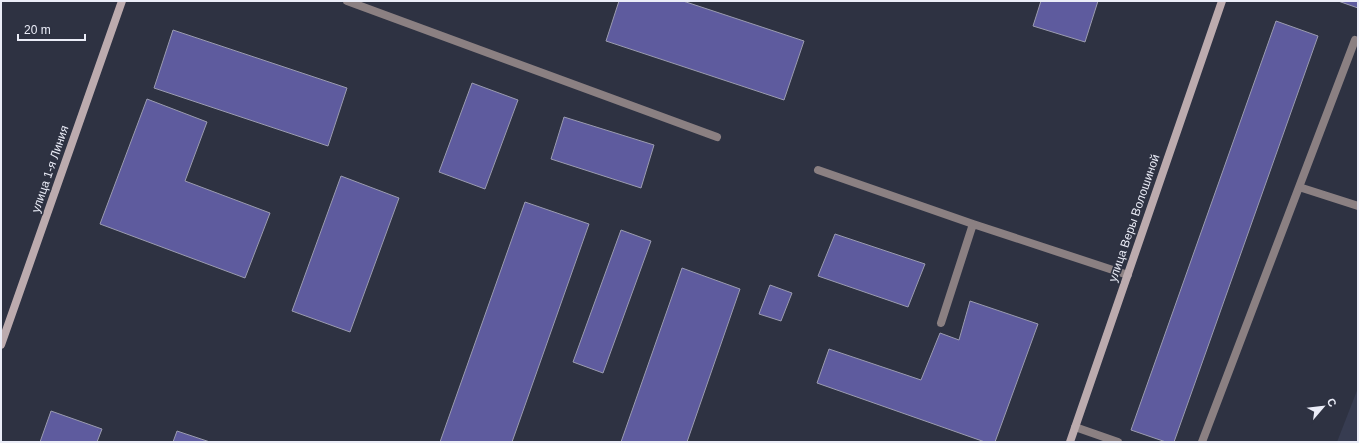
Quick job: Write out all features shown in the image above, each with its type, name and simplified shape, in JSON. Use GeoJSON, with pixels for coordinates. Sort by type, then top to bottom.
{"type":"FeatureCollection","features":[{"type":"Feature","properties":{"kind":"street","name":"улица 1-я Линия"},"geometry":{"type":"LineString","coordinates":[[1,345],[122,1]]}},
{"type":"Feature","properties":{"kind":"street","name":"улица Веры Волошиной"},"geometry":{"type":"LineString","coordinates":[[1070,442],[1222,1]]}},
{"type":"Feature","properties":{"kind":"lane"},"geometry":{"type":"LineString","coordinates":[[348,1],[717,137]]}},
{"type":"Feature","properties":{"kind":"lane"},"geometry":{"type":"LineString","coordinates":[[1202,442],[1355,40]]}},
{"type":"Feature","properties":{"kind":"lane"},"geometry":{"type":"LineString","coordinates":[[818,170],[973,224],[1128,275]]}},
{"type":"Feature","properties":{"kind":"lane"},"geometry":{"type":"LineString","coordinates":[[1299,187],[1358,206]]}},
{"type":"Feature","properties":{"kind":"lane"},"geometry":{"type":"LineString","coordinates":[[941,323],[973,224]]}},
{"type":"Feature","properties":{"kind":"lane"},"geometry":{"type":"LineString","coordinates":[[1075,427],[1118,442]]}},
{"type":"Feature","properties":{"kind":"shaded area"},"geometry":{"type":"Polygon","coordinates":[[[1358,388],[1358,442],[1337,442],[1358,388]]]}},
{"type":"Feature","properties":{"kind":"building"},"geometry":{"type":"Polygon","coordinates":[[[619,1],[683,1],[804,41],[784,100],[606,41],[619,1]]]}},
{"type":"Feature","properties":{"kind":"building"},"geometry":{"type":"Polygon","coordinates":[[[1041,1],[1098,1],[1085,42],[1033,26],[1041,1]]]}},
{"type":"Feature","properties":{"kind":"building"},"geometry":{"type":"Polygon","coordinates":[[[1338,1],[1358,1],[1358,8],[1338,1]]]}},
{"type":"Feature","properties":{"kind":"building"},"geometry":{"type":"Polygon","coordinates":[[[1276,21],[1318,36],[1174,442],[1166,442],[1131,430],[1276,21]]]}},
{"type":"Feature","properties":{"kind":"building"},"geometry":{"type":"Polygon","coordinates":[[[173,30],[347,88],[328,146],[154,88],[173,30]]]}},
{"type":"Feature","properties":{"kind":"building"},"geometry":{"type":"Polygon","coordinates":[[[472,83],[518,100],[485,189],[439,172],[472,83]]]}},
{"type":"Feature","properties":{"kind":"building"},"geometry":{"type":"Polygon","coordinates":[[[147,99],[207,122],[185,181],[270,213],[245,278],[100,224],[147,99]]]}},
{"type":"Feature","properties":{"kind":"building"},"geometry":{"type":"Polygon","coordinates":[[[564,117],[654,145],[641,188],[551,159],[564,117]]]}},
{"type":"Feature","properties":{"kind":"building"},"geometry":{"type":"Polygon","coordinates":[[[341,176],[399,198],[350,332],[292,311],[341,176]]]}},
{"type":"Feature","properties":{"kind":"building"},"geometry":{"type":"Polygon","coordinates":[[[525,202],[589,224],[512,442],[440,442],[525,202]]]}},
{"type":"Feature","properties":{"kind":"building"},"geometry":{"type":"Polygon","coordinates":[[[621,230],[651,241],[603,373],[573,362],[621,230]]]}},
{"type":"Feature","properties":{"kind":"building"},"geometry":{"type":"Polygon","coordinates":[[[835,234],[925,264],[908,307],[818,276],[835,234]]]}},
{"type":"Feature","properties":{"kind":"building"},"geometry":{"type":"Polygon","coordinates":[[[682,268],[740,289],[687,442],[621,442],[682,268]]]}},
{"type":"Feature","properties":{"kind":"building"},"geometry":{"type":"Polygon","coordinates":[[[770,285],[792,293],[781,321],[759,314],[770,285]]]}},
{"type":"Feature","properties":{"kind":"building"},"geometry":{"type":"Polygon","coordinates":[[[970,301],[1038,324],[995,442],[985,442],[817,383],[829,349],[921,380],[940,333],[959,340],[970,301]]]}},
{"type":"Feature","properties":{"kind":"building"},"geometry":{"type":"Polygon","coordinates":[[[51,411],[102,429],[97,442],[40,442],[51,411]]]}},
{"type":"Feature","properties":{"kind":"building"},"geometry":{"type":"Polygon","coordinates":[[[177,431],[210,442],[173,442],[177,431]]]}}]}
